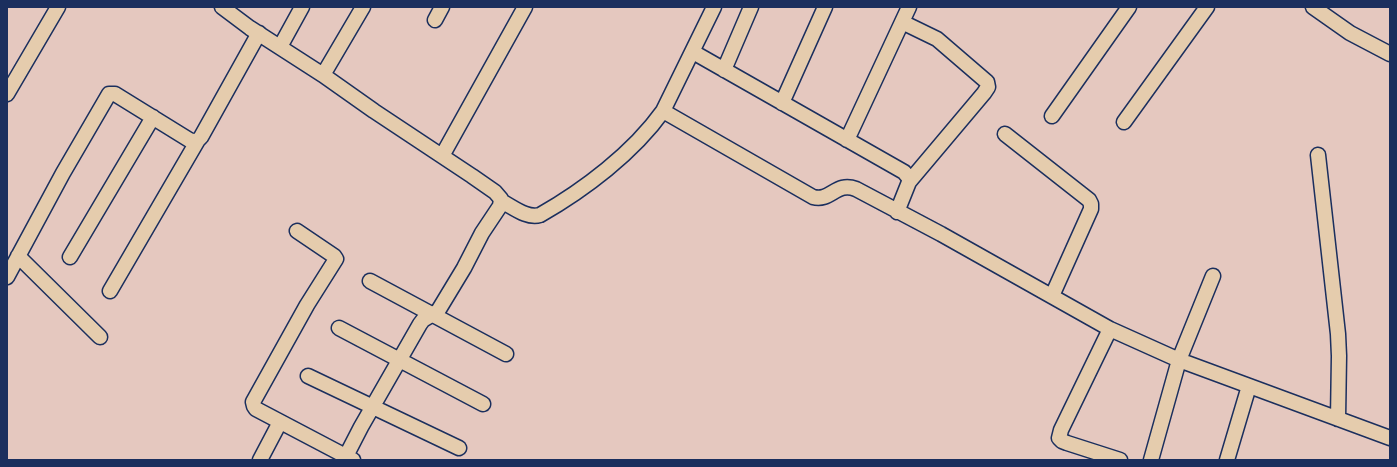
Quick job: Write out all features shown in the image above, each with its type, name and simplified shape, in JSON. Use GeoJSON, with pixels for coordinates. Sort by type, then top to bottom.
{"type":"FeatureCollection","features":[{"type":"Feature","properties":{"kind":"street"},"geometry":{"type":"LineString","coordinates":[[7,94],[58,7]]}},
{"type":"Feature","properties":{"kind":"street"},"geometry":{"type":"LineString","coordinates":[[222,7],[323,75],[374,112],[495,192],[502,202],[529,216],[534,217],[540,216],[586,186],[637,141],[655,122],[663,111],[714,7]]}},
{"type":"Feature","properties":{"kind":"street"},"geometry":{"type":"LineString","coordinates":[[280,47],[302,7]]}},
{"type":"Feature","properties":{"kind":"street"},"geometry":{"type":"LineString","coordinates":[[323,75],[362,7]]}},
{"type":"Feature","properties":{"kind":"street"},"geometry":{"type":"LineString","coordinates":[[435,20],[442,7]]}},
{"type":"Feature","properties":{"kind":"street"},"geometry":{"type":"LineString","coordinates":[[442,156],[525,7]]}},
{"type":"Feature","properties":{"kind":"street"},"geometry":{"type":"LineString","coordinates":[[724,70],[751,7]]}},
{"type":"Feature","properties":{"kind":"street"},"geometry":{"type":"LineString","coordinates":[[782,103],[825,7]]}},
{"type":"Feature","properties":{"kind":"street"},"geometry":{"type":"LineString","coordinates":[[847,140],[909,7]]}},
{"type":"Feature","properties":{"kind":"street"},"geometry":{"type":"LineString","coordinates":[[1052,116],[1128,7]]}},
{"type":"Feature","properties":{"kind":"street"},"geometry":{"type":"LineString","coordinates":[[1124,122],[1207,7]]}},
{"type":"Feature","properties":{"kind":"street"},"geometry":{"type":"LineString","coordinates":[[1313,7],[1350,33],[1390,54]]}},
{"type":"Feature","properties":{"kind":"street"},"geometry":{"type":"LineString","coordinates":[[897,212],[909,182],[988,87],[987,82],[944,44],[928,34],[902,22]]}},
{"type":"Feature","properties":{"kind":"street"},"geometry":{"type":"LineString","coordinates":[[110,292],[259,33]]}},
{"type":"Feature","properties":{"kind":"street"},"geometry":{"type":"LineString","coordinates":[[693,52],[904,172],[909,178],[909,182]]}},
{"type":"Feature","properties":{"kind":"street"},"geometry":{"type":"LineString","coordinates":[[7,277],[63,173],[108,94],[115,94],[191,141],[198,140]]}},
{"type":"Feature","properties":{"kind":"street"},"geometry":{"type":"LineString","coordinates":[[663,111],[813,196],[819,198],[845,187],[850,187],[941,234],[1110,329],[1179,360],[1390,438]]}},
{"type":"Feature","properties":{"kind":"street"},"geometry":{"type":"LineString","coordinates":[[70,256],[153,117]]}},
{"type":"Feature","properties":{"kind":"street"},"geometry":{"type":"LineString","coordinates":[[1005,134],[1089,200],[1091,204],[1091,209],[1052,296]]}},
{"type":"Feature","properties":{"kind":"street"},"geometry":{"type":"LineString","coordinates":[[1318,155],[1338,334],[1338,419]]}},
{"type":"Feature","properties":{"kind":"street"},"geometry":{"type":"LineString","coordinates":[[297,231],[334,256],[336,259],[307,305],[253,402],[256,409],[348,459],[372,407],[420,324],[423,320],[438,311],[464,268],[482,233],[502,202]]}},
{"type":"Feature","properties":{"kind":"street"},"geometry":{"type":"LineString","coordinates":[[18,256],[100,337]]}},
{"type":"Feature","properties":{"kind":"street"},"geometry":{"type":"LineString","coordinates":[[1151,460],[1179,360],[1213,276]]}},
{"type":"Feature","properties":{"kind":"street"},"geometry":{"type":"LineString","coordinates":[[370,281],[506,354]]}},
{"type":"Feature","properties":{"kind":"street"},"geometry":{"type":"LineString","coordinates":[[339,328],[484,404]]}},
{"type":"Feature","properties":{"kind":"street"},"geometry":{"type":"LineString","coordinates":[[1110,329],[1061,430],[1059,438],[1067,443],[1120,460]]}},
{"type":"Feature","properties":{"kind":"street"},"geometry":{"type":"LineString","coordinates":[[308,376],[460,448]]}},
{"type":"Feature","properties":{"kind":"street"},"geometry":{"type":"LineString","coordinates":[[1227,460],[1250,386]]}},
{"type":"Feature","properties":{"kind":"street"},"geometry":{"type":"LineString","coordinates":[[260,460],[280,422]]}}]}
